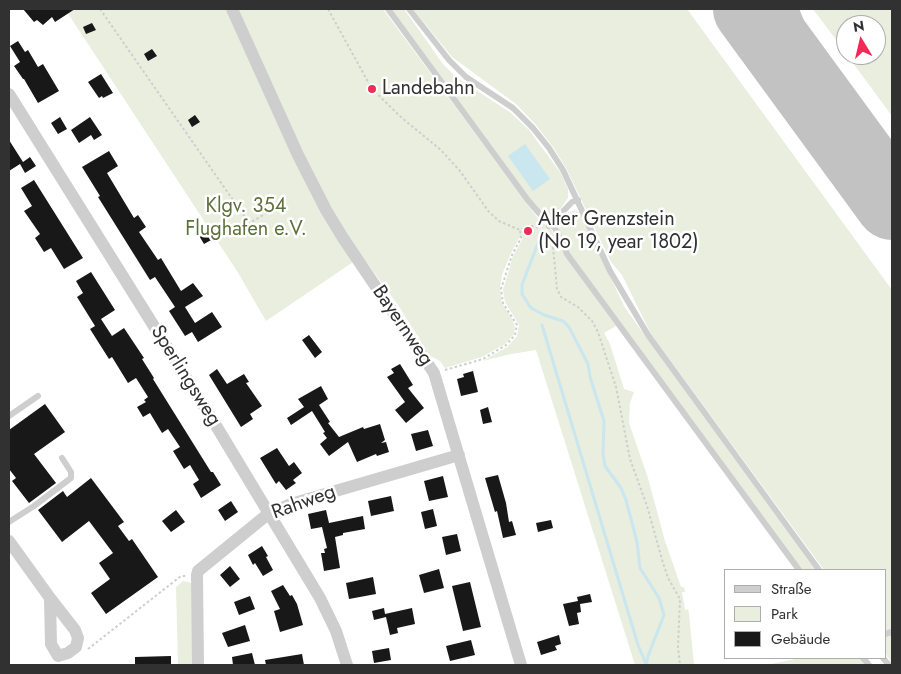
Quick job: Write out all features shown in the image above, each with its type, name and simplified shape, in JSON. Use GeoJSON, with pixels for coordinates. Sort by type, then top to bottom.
{"type":"FeatureCollection","features":[{"type":"Feature","properties":{"kind":"street","name":"Bayernweg"},"geometry":{"type":"LineString","coordinates":[[232,9],[298,155],[326,210],[434,373],[521,665]]}},
{"type":"Feature","properties":{"kind":"street","name":"Sperlingsweg"},"geometry":{"type":"LineString","coordinates":[[9,94],[215,424],[320,598],[336,631],[347,665]]}},
{"type":"Feature","properties":{"kind":"street","name":"Rahweg"},"geometry":{"type":"LineString","coordinates":[[197,575],[201,568],[268,514],[291,504],[459,455]]}},
{"type":"Feature","properties":{"kind":"street"},"geometry":{"type":"LineString","coordinates":[[9,542],[74,630],[78,638],[76,647],[62,661],[51,644],[50,598]]}},
{"type":"Feature","properties":{"kind":"street"},"geometry":{"type":"LineString","coordinates":[[197,575],[198,665]]}},
{"type":"Feature","properties":{"kind":"lane"},"geometry":{"type":"LineString","coordinates":[[388,9],[548,227],[557,232],[567,254],[798,569]]}},
{"type":"Feature","properties":{"kind":"lane"},"geometry":{"type":"LineString","coordinates":[[409,9],[448,60],[466,77],[513,108],[549,148],[563,170],[578,200],[610,271],[648,335],[818,569]]}},
{"type":"Feature","properties":{"kind":"lane"},"geometry":{"type":"LineString","coordinates":[[548,227],[572,202],[578,200]]}},
{"type":"Feature","properties":{"kind":"lane"},"geometry":{"type":"LineString","coordinates":[[9,416],[38,396]]}},
{"type":"Feature","properties":{"kind":"lane"},"geometry":{"type":"LineString","coordinates":[[9,522],[71,478],[71,472],[62,458]]}},
{"type":"Feature","properties":{"kind":"path"},"geometry":{"type":"LineString","coordinates":[[100,9],[249,223]]}},
{"type":"Feature","properties":{"kind":"path"},"geometry":{"type":"LineString","coordinates":[[328,9],[372,89],[402,118],[441,150],[460,171],[489,212],[500,221],[520,230],[531,226],[548,227]]}},
{"type":"Feature","properties":{"kind":"path"},"geometry":{"type":"LineString","coordinates":[[235,232],[268,212]]}},
{"type":"Feature","properties":{"kind":"path"},"geometry":{"type":"LineString","coordinates":[[434,373],[483,359],[506,345],[515,335],[517,325],[503,303],[501,289],[512,256],[521,238],[520,230]]}},
{"type":"Feature","properties":{"kind":"path"},"geometry":{"type":"LineString","coordinates":[[552,242],[556,280],[561,297],[585,313],[598,332],[616,387],[630,458],[647,506],[668,578],[680,599],[678,648],[680,665]]}},
{"type":"Feature","properties":{"kind":"path"},"geometry":{"type":"LineString","coordinates":[[85,651],[180,576],[197,575]]}},
{"type":"Feature","properties":{"kind":"green space","name":"Klgv. 354 Flughafen e.V."},"geometry":{"type":"Polygon","coordinates":[[[65,9],[383,9],[539,220],[552,230],[558,246],[616,326],[604,333],[610,344],[624,389],[634,392],[630,403],[629,423],[648,478],[665,541],[681,587],[684,587],[685,592],[682,592],[685,610],[688,609],[689,614],[694,665],[635,665],[536,350],[483,361],[507,347],[517,336],[519,325],[505,302],[503,290],[513,256],[523,238],[519,238],[510,255],[502,275],[500,289],[502,303],[515,326],[514,334],[505,344],[482,357],[445,368],[440,361],[430,356],[398,305],[362,256],[266,321],[237,271],[65,9]]]}},
{"type":"Feature","properties":{"kind":"green space"},"geometry":{"type":"Polygon","coordinates":[[[390,9],[404,9],[443,64],[456,77],[511,113],[529,130],[560,172],[568,189],[568,198],[554,218],[551,220],[539,212],[390,9]]]}},
{"type":"Feature","properties":{"kind":"green space"},"geometry":{"type":"Polygon","coordinates":[[[413,9],[687,9],[892,290],[892,663],[886,654],[886,569],[823,569],[651,334],[622,275],[611,262],[566,168],[553,147],[516,104],[452,57],[413,9]]]}},
{"type":"Feature","properties":{"kind":"green space"},"geometry":{"type":"Polygon","coordinates":[[[813,9],[892,9],[892,116],[854,65],[886,65],[886,15],[836,15],[836,40],[813,9]]]}},
{"type":"Feature","properties":{"kind":"green space"},"geometry":{"type":"Polygon","coordinates":[[[575,210],[580,213],[625,308],[814,569],[800,569],[569,253],[559,232],[559,224],[564,214],[575,210]]]}},
{"type":"Feature","properties":{"kind":"green space"},"geometry":{"type":"Polygon","coordinates":[[[183,581],[192,583],[193,665],[178,665],[176,587],[183,581]]]}},
{"type":"Feature","properties":{"kind":"green space"},"geometry":{"type":"Polygon","coordinates":[[[795,659],[861,659],[865,665],[766,665],[795,659]]]}},
{"type":"Feature","properties":{"kind":"water"},"geometry":{"type":"Polygon","coordinates":[[[525,144],[550,179],[533,191],[508,156],[525,144]]]}},
{"type":"Feature","properties":{"kind":"building"},"geometry":{"type":"Polygon","coordinates":[[[23,9],[75,9],[55,22],[52,17],[43,25],[37,20],[34,22],[23,9]]]}},
{"type":"Feature","properties":{"kind":"building"},"geometry":{"type":"Polygon","coordinates":[[[92,23],[96,30],[86,34],[83,27],[92,23]]]}},
{"type":"Feature","properties":{"kind":"building"},"geometry":{"type":"Polygon","coordinates":[[[18,41],[25,52],[28,50],[38,67],[43,64],[59,91],[38,103],[14,66],[20,62],[10,46],[18,41]]]}},
{"type":"Feature","properties":{"kind":"building"},"geometry":{"type":"Polygon","coordinates":[[[152,49],[157,56],[148,61],[144,54],[152,49]]]}},
{"type":"Feature","properties":{"kind":"building"},"geometry":{"type":"Polygon","coordinates":[[[101,74],[113,93],[99,98],[88,82],[101,74]]]}},
{"type":"Feature","properties":{"kind":"building"},"geometry":{"type":"Polygon","coordinates":[[[195,115],[200,122],[192,127],[188,120],[195,115]]]}},
{"type":"Feature","properties":{"kind":"building"},"geometry":{"type":"Polygon","coordinates":[[[60,117],[67,129],[58,134],[51,123],[60,117]]]}},
{"type":"Feature","properties":{"kind":"building"},"geometry":{"type":"Polygon","coordinates":[[[90,117],[102,135],[94,140],[91,135],[79,143],[71,130],[90,117]]]}},
{"type":"Feature","properties":{"kind":"building"},"geometry":{"type":"Polygon","coordinates":[[[9,140],[23,162],[30,157],[36,166],[25,173],[20,164],[9,171],[9,140]]]}},
{"type":"Feature","properties":{"kind":"building"},"geometry":{"type":"Polygon","coordinates":[[[109,151],[118,166],[107,173],[134,218],[138,215],[146,227],[139,232],[158,260],[161,258],[181,291],[193,283],[203,296],[185,307],[195,323],[212,312],[222,327],[198,342],[192,332],[185,336],[169,311],[175,307],[155,277],[150,280],[98,197],[100,196],[82,167],[109,151]]]}},
{"type":"Feature","properties":{"kind":"building"},"geometry":{"type":"Polygon","coordinates":[[[34,180],[83,258],[64,269],[51,248],[44,252],[35,238],[40,234],[24,211],[32,206],[21,188],[34,180]]]}},
{"type":"Feature","properties":{"kind":"building"},"geometry":{"type":"Polygon","coordinates":[[[207,229],[213,239],[204,244],[198,234],[207,229]]]}},
{"type":"Feature","properties":{"kind":"building"},"geometry":{"type":"Polygon","coordinates":[[[91,272],[115,310],[101,319],[112,336],[124,328],[144,358],[142,359],[153,379],[221,485],[201,498],[193,484],[199,480],[190,465],[184,469],[173,451],[180,447],[168,429],[162,433],[150,413],[143,417],[137,407],[146,402],[144,400],[148,397],[136,378],[128,383],[112,357],[109,359],[90,329],[95,326],[77,297],[83,293],[76,281],[91,272]]]}},
{"type":"Feature","properties":{"kind":"building"},"geometry":{"type":"Polygon","coordinates":[[[309,335],[322,352],[315,358],[302,340],[309,335]]]}},
{"type":"Feature","properties":{"kind":"building"},"geometry":{"type":"Polygon","coordinates":[[[400,364],[413,385],[408,388],[424,408],[406,423],[395,410],[405,402],[387,377],[394,373],[391,369],[400,364]]]}},
{"type":"Feature","properties":{"kind":"building"},"geometry":{"type":"Polygon","coordinates":[[[217,369],[227,384],[244,374],[249,382],[246,383],[262,406],[250,414],[253,419],[241,427],[209,375],[217,369]]]}},
{"type":"Feature","properties":{"kind":"building"},"geometry":{"type":"Polygon","coordinates":[[[473,371],[478,392],[461,396],[457,379],[464,377],[463,374],[473,371]]]}},
{"type":"Feature","properties":{"kind":"building"},"geometry":{"type":"Polygon","coordinates":[[[321,386],[328,399],[319,405],[330,422],[328,423],[339,437],[363,427],[364,429],[380,424],[385,440],[381,443],[386,442],[389,452],[377,456],[376,454],[357,462],[348,442],[329,456],[320,444],[327,438],[323,433],[325,432],[312,411],[291,425],[287,418],[304,407],[298,399],[321,386]]]}},
{"type":"Feature","properties":{"kind":"building"},"geometry":{"type":"Polygon","coordinates":[[[45,404],[65,432],[34,454],[56,483],[29,503],[12,481],[16,478],[9,469],[9,430],[45,404]]]}},
{"type":"Feature","properties":{"kind":"building"},"geometry":{"type":"Polygon","coordinates":[[[488,407],[492,422],[483,424],[480,410],[488,407]]]}},
{"type":"Feature","properties":{"kind":"building"},"geometry":{"type":"Polygon","coordinates":[[[428,430],[433,446],[416,451],[411,434],[428,430]]]}},
{"type":"Feature","properties":{"kind":"building"},"geometry":{"type":"Polygon","coordinates":[[[277,448],[289,466],[294,462],[302,473],[293,480],[296,483],[286,490],[279,481],[276,484],[260,458],[277,448]]]}},
{"type":"Feature","properties":{"kind":"building"},"geometry":{"type":"Polygon","coordinates":[[[498,475],[509,522],[512,521],[516,535],[503,538],[497,511],[495,512],[485,478],[498,475]]]}},
{"type":"Feature","properties":{"kind":"building"},"geometry":{"type":"Polygon","coordinates":[[[443,476],[448,497],[429,501],[424,481],[443,476]]]}},
{"type":"Feature","properties":{"kind":"building"},"geometry":{"type":"Polygon","coordinates":[[[91,478],[124,522],[118,526],[129,541],[132,539],[158,577],[106,614],[91,593],[110,579],[99,563],[113,553],[89,521],[62,542],[38,510],[63,491],[67,497],[91,478]]]}},
{"type":"Feature","properties":{"kind":"building"},"geometry":{"type":"Polygon","coordinates":[[[391,496],[394,511],[371,516],[368,501],[391,496]]]}},
{"type":"Feature","properties":{"kind":"building"},"geometry":{"type":"Polygon","coordinates":[[[231,501],[238,512],[225,521],[218,510],[231,501]]]}},
{"type":"Feature","properties":{"kind":"building"},"geometry":{"type":"Polygon","coordinates":[[[433,509],[437,526],[425,529],[421,512],[433,509]]]}},
{"type":"Feature","properties":{"kind":"building"},"geometry":{"type":"Polygon","coordinates":[[[176,510],[185,522],[171,532],[162,521],[176,510]]]}},
{"type":"Feature","properties":{"kind":"building"},"geometry":{"type":"Polygon","coordinates":[[[326,510],[329,523],[363,516],[365,529],[343,533],[343,535],[335,537],[340,568],[324,571],[321,553],[325,553],[324,549],[327,548],[322,527],[311,529],[308,514],[326,510]]]}},
{"type":"Feature","properties":{"kind":"building"},"geometry":{"type":"Polygon","coordinates":[[[551,520],[553,528],[538,532],[536,523],[551,520]]]}},
{"type":"Feature","properties":{"kind":"building"},"geometry":{"type":"Polygon","coordinates":[[[457,534],[461,551],[446,555],[442,537],[457,534]]]}},
{"type":"Feature","properties":{"kind":"building"},"geometry":{"type":"Polygon","coordinates":[[[262,546],[273,570],[263,576],[255,563],[253,565],[248,555],[262,546]]]}},
{"type":"Feature","properties":{"kind":"building"},"geometry":{"type":"Polygon","coordinates":[[[230,566],[240,579],[230,587],[220,575],[230,566]]]}},
{"type":"Feature","properties":{"kind":"building"},"geometry":{"type":"Polygon","coordinates":[[[439,569],[444,588],[424,593],[419,575],[439,569]]]}},
{"type":"Feature","properties":{"kind":"building"},"geometry":{"type":"Polygon","coordinates":[[[373,577],[376,594],[349,599],[346,583],[373,577]]]}},
{"type":"Feature","properties":{"kind":"building"},"geometry":{"type":"Polygon","coordinates":[[[470,582],[481,627],[463,631],[452,586],[470,582]]]}},
{"type":"Feature","properties":{"kind":"building"},"geometry":{"type":"Polygon","coordinates":[[[283,585],[297,604],[303,625],[280,632],[274,611],[280,609],[271,591],[283,585]]]}},
{"type":"Feature","properties":{"kind":"building"},"geometry":{"type":"Polygon","coordinates":[[[590,594],[592,602],[580,604],[581,612],[577,613],[579,624],[569,626],[563,604],[578,601],[577,597],[590,594]]]}},
{"type":"Feature","properties":{"kind":"building"},"geometry":{"type":"Polygon","coordinates":[[[250,596],[255,609],[239,615],[234,602],[250,596]]]}},
{"type":"Feature","properties":{"kind":"building"},"geometry":{"type":"Polygon","coordinates":[[[384,608],[385,614],[412,608],[415,624],[397,628],[398,633],[390,635],[386,617],[374,620],[372,611],[384,608]]]}},
{"type":"Feature","properties":{"kind":"building"},"geometry":{"type":"Polygon","coordinates":[[[245,625],[250,641],[228,647],[222,633],[245,625]]]}},
{"type":"Feature","properties":{"kind":"building"},"geometry":{"type":"Polygon","coordinates":[[[559,635],[561,644],[555,646],[557,650],[541,655],[537,642],[559,635]]]}},
{"type":"Feature","properties":{"kind":"building"},"geometry":{"type":"Polygon","coordinates":[[[471,640],[475,655],[450,661],[446,646],[471,640]]]}},
{"type":"Feature","properties":{"kind":"building"},"geometry":{"type":"Polygon","coordinates":[[[389,648],[391,660],[374,663],[372,651],[389,648]]]}},
{"type":"Feature","properties":{"kind":"building"},"geometry":{"type":"Polygon","coordinates":[[[252,653],[255,665],[233,665],[232,657],[252,653]]]}},
{"type":"Feature","properties":{"kind":"building"},"geometry":{"type":"Polygon","coordinates":[[[302,654],[304,665],[266,665],[265,660],[302,654]]]}},
{"type":"Feature","properties":{"kind":"building"},"geometry":{"type":"Polygon","coordinates":[[[171,656],[171,665],[135,665],[135,657],[171,656]]]}},
{"type":"Feature","properties":{"kind":"waterway"},"geometry":{"type":"LineString","coordinates":[[540,238],[522,285],[522,294],[531,308],[544,315],[563,321],[569,327],[588,364],[590,377],[604,421],[603,453],[605,466],[621,488],[626,500],[637,542],[640,568],[659,598],[664,615],[646,665]]}},
{"type":"Feature","properties":{"kind":"waterway"},"geometry":{"type":"LineString","coordinates":[[542,325],[638,645],[646,664]]}},
{"type":"Feature","properties":{"kind":"taxiway"},"geometry":{"type":"LineString","coordinates":[[783,9],[807,68],[855,152]]}},
{"type":"Feature","properties":{"kind":"runway"},"geometry":{"type":"LineString","coordinates":[[750,9],[892,203]]}},
{"type":"Feature","properties":{"kind":"place","name":"Landebahn"},"geometry":{"type":"Point","coordinates":[372,89]}},
{"type":"Feature","properties":{"kind":"place","name":"Alter Grenzstein (No 19, year 1802)"},"geometry":{"type":"Point","coordinates":[528,231]}}]}
